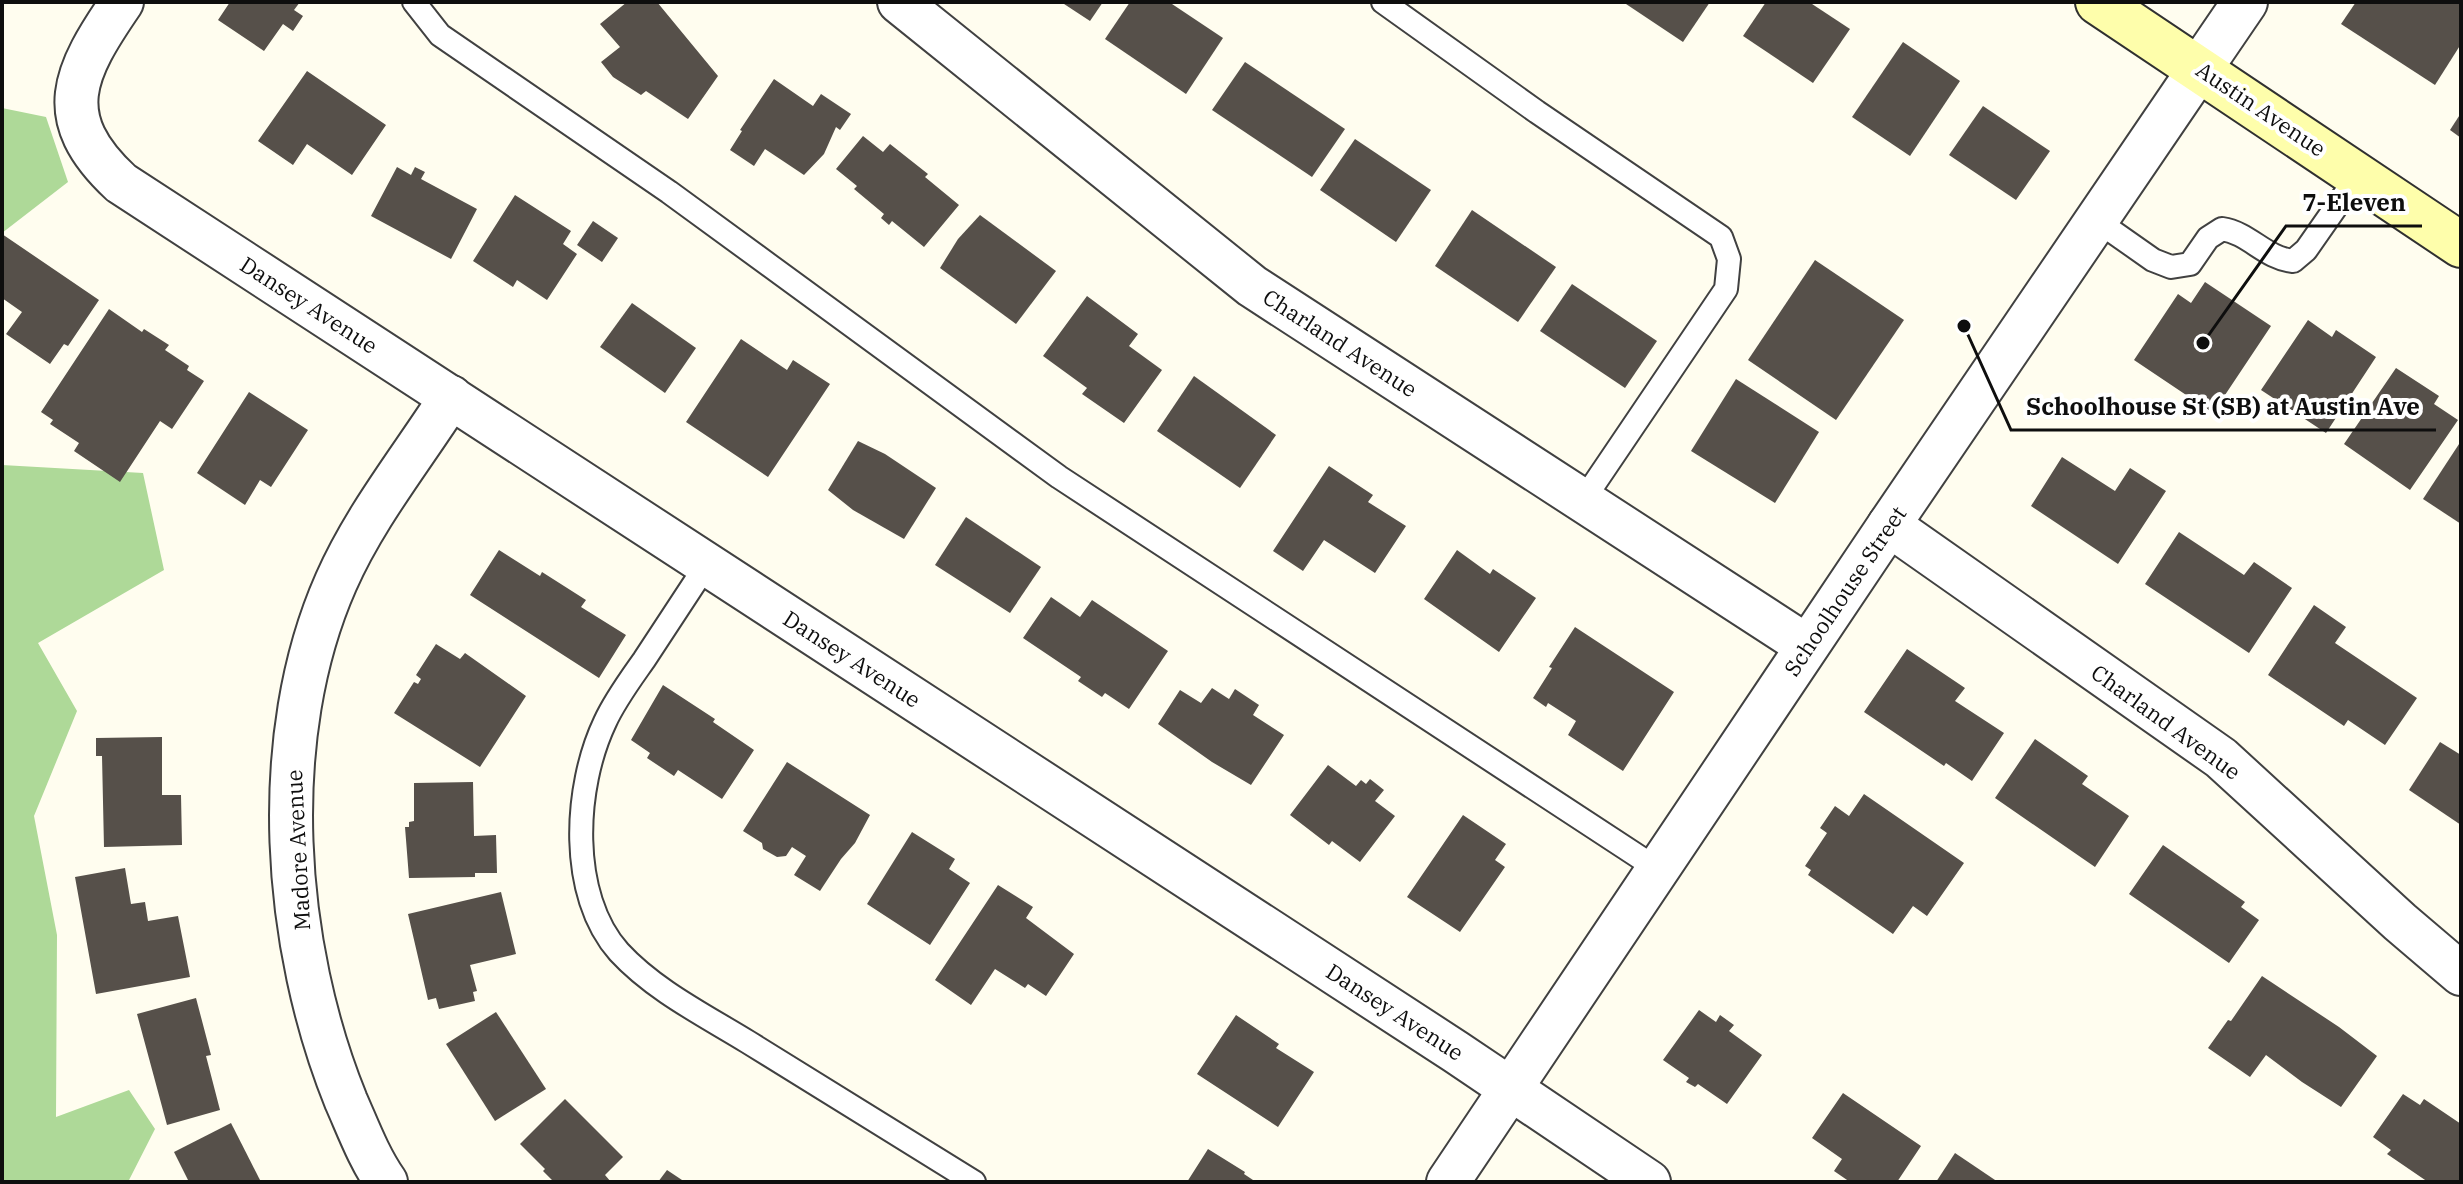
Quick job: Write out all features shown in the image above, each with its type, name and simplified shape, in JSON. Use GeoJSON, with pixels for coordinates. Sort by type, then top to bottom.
{"type":"FeatureCollection","features":[{"type":"Feature","properties":{"kind":"main road","name":"Austin Avenue"},"geometry":{"type":"LineString","coordinates":[[2098,2],[2461,245]]}},
{"type":"Feature","properties":{"kind":"street","name":"Dansey Avenue"},"geometry":{"type":"LineString","coordinates":[[122,2],[87,54],[80,74],[78,117],[83,136],[92,152],[121,183],[1511,1088],[1649,1182]]}},
{"type":"Feature","properties":{"kind":"street","name":"Charland Avenue"},"geometry":{"type":"LineString","coordinates":[[899,2],[1252,286],[1807,646]]}},
{"type":"Feature","properties":{"kind":"street","name":"Schoolhouse Street"},"geometry":{"type":"LineString","coordinates":[[1448,1182],[1807,646],[2245,2]]}},
{"type":"Feature","properties":{"kind":"street","name":"Madore Avenue"},"geometry":{"type":"LineString","coordinates":[[386,1182],[359,1131],[325,1046],[307,974],[293,842],[294,745],[309,659],[336,581],[381,503],[451,397]]}},
{"type":"Feature","properties":{"kind":"street","name":"Charland Avenue"},"geometry":{"type":"LineString","coordinates":[[1889,525],[2221,758],[2461,974]]}},
{"type":"Feature","properties":{"kind":"lane"},"geometry":{"type":"LineString","coordinates":[[414,2],[440,35],[669,192],[1059,477],[1659,870]]}},
{"type":"Feature","properties":{"kind":"lane"},"geometry":{"type":"LineString","coordinates":[[1383,2],[1537,112],[1721,237],[1729,259],[1726,289],[1584,499]]}},
{"type":"Feature","properties":{"kind":"lane"},"geometry":{"type":"LineString","coordinates":[[2096,220],[2153,260],[2171,267],[2190,264],[2208,238],[2222,229],[2235,231],[2277,260],[2293,261],[2306,250],[2359,174]]}},
{"type":"Feature","properties":{"kind":"lane"},"geometry":{"type":"LineString","coordinates":[[707,564],[620,696],[605,721],[593,752],[581,826],[582,861],[588,894],[601,925],[618,951],[673,996],[974,1182]]}},
{"type":"Feature","properties":{"kind":"green space"},"geometry":{"type":"Polygon","coordinates":[[[2,108],[46,117],[68,182],[2,233],[2,108]]]}},
{"type":"Feature","properties":{"kind":"green space"},"geometry":{"type":"Polygon","coordinates":[[[2,465],[143,473],[164,570],[38,643],[77,711],[34,816],[57,935],[56,1117],[129,1090],[155,1129],[128,1182],[2,1182],[2,465]]]}},
{"type":"Feature","properties":{"kind":"building"},"geometry":{"type":"Polygon","coordinates":[[[230,2],[300,2],[294,10],[303,16],[293,31],[283,24],[264,51],[218,20],[230,2]]]}},
{"type":"Feature","properties":{"kind":"building"},"geometry":{"type":"Polygon","coordinates":[[[627,2],[657,2],[718,76],[688,119],[646,91],[641,95],[613,77],[601,62],[620,47],[600,24],[627,2]]]}},
{"type":"Feature","properties":{"kind":"building"},"geometry":{"type":"Polygon","coordinates":[[[1061,2],[1103,2],[1090,21],[1061,2]]]}},
{"type":"Feature","properties":{"kind":"building"},"geometry":{"type":"Polygon","coordinates":[[[1130,2],[1169,2],[1223,38],[1186,94],[1105,39],[1130,2]]]}},
{"type":"Feature","properties":{"kind":"building"},"geometry":{"type":"Polygon","coordinates":[[[1623,2],[1710,2],[1683,42],[1623,2]]]}},
{"type":"Feature","properties":{"kind":"building"},"geometry":{"type":"Polygon","coordinates":[[[1766,2],[1809,2],[1850,29],[1813,83],[1743,36],[1766,2]]]}},
{"type":"Feature","properties":{"kind":"building"},"geometry":{"type":"Polygon","coordinates":[[[2356,2],[2461,2],[2461,44],[2435,85],[2341,24],[2356,2]]]}},
{"type":"Feature","properties":{"kind":"building"},"geometry":{"type":"Polygon","coordinates":[[[1903,42],[1960,81],[1910,156],[1852,117],[1903,42]]]}},
{"type":"Feature","properties":{"kind":"building"},"geometry":{"type":"Polygon","coordinates":[[[1245,62],[1345,129],[1312,177],[1212,110],[1245,62]]]}},
{"type":"Feature","properties":{"kind":"building"},"geometry":{"type":"Polygon","coordinates":[[[307,71],[386,125],[352,175],[307,144],[293,165],[258,141],[307,71]]]}},
{"type":"Feature","properties":{"kind":"building"},"geometry":{"type":"Polygon","coordinates":[[[774,79],[813,106],[821,94],[851,114],[840,130],[836,127],[824,154],[804,175],[765,149],[754,166],[730,150],[774,79]]]}},
{"type":"Feature","properties":{"kind":"building"},"geometry":{"type":"Polygon","coordinates":[[[1983,106],[2050,151],[2016,200],[1949,155],[1983,106]]]}},
{"type":"Feature","properties":{"kind":"building"},"geometry":{"type":"Polygon","coordinates":[[[2461,113],[2461,138],[2450,130],[2461,113]]]}},
{"type":"Feature","properties":{"kind":"building"},"geometry":{"type":"Polygon","coordinates":[[[863,136],[883,152],[890,144],[928,174],[925,177],[959,205],[924,247],[892,221],[889,225],[881,218],[884,214],[836,169],[863,136]]]}},
{"type":"Feature","properties":{"kind":"building"},"geometry":{"type":"Polygon","coordinates":[[[1355,139],[1431,190],[1396,242],[1320,190],[1355,139]]]}},
{"type":"Feature","properties":{"kind":"building"},"geometry":{"type":"Polygon","coordinates":[[[397,167],[411,175],[415,167],[425,172],[421,179],[477,209],[451,259],[371,216],[397,167]]]}},
{"type":"Feature","properties":{"kind":"building"},"geometry":{"type":"Polygon","coordinates":[[[515,195],[571,231],[563,244],[577,254],[547,300],[517,280],[513,287],[473,261],[515,195]]]}},
{"type":"Feature","properties":{"kind":"building"},"geometry":{"type":"Polygon","coordinates":[[[1472,210],[1556,267],[1518,322],[1435,266],[1472,210]]]}},
{"type":"Feature","properties":{"kind":"building"},"geometry":{"type":"Polygon","coordinates":[[[980,215],[1056,271],[1016,324],[940,268],[958,239],[980,215]]]}},
{"type":"Feature","properties":{"kind":"building"},"geometry":{"type":"Polygon","coordinates":[[[593,221],[618,238],[602,262],[577,245],[593,221]]]}},
{"type":"Feature","properties":{"kind":"building"},"geometry":{"type":"Polygon","coordinates":[[[2,234],[99,300],[68,346],[64,344],[50,364],[6,334],[22,312],[2,298],[2,234]]]}},
{"type":"Feature","properties":{"kind":"building"},"geometry":{"type":"Polygon","coordinates":[[[1815,260],[1904,320],[1836,420],[1748,360],[1815,260]]]}},
{"type":"Feature","properties":{"kind":"building"},"geometry":{"type":"Polygon","coordinates":[[[2205,282],[2271,326],[2213,413],[2134,360],[2178,294],[2191,303],[2205,282]]]}},
{"type":"Feature","properties":{"kind":"building"},"geometry":{"type":"Polygon","coordinates":[[[1572,284],[1657,341],[1625,388],[1540,331],[1572,284]]]}},
{"type":"Feature","properties":{"kind":"building"},"geometry":{"type":"Polygon","coordinates":[[[1087,296],[1138,334],[1129,346],[1162,370],[1124,423],[1082,394],[1087,388],[1043,356],[1087,296]]]}},
{"type":"Feature","properties":{"kind":"building"},"geometry":{"type":"Polygon","coordinates":[[[632,303],[696,348],[665,393],[600,347],[632,303]]]}},
{"type":"Feature","properties":{"kind":"building"},"geometry":{"type":"Polygon","coordinates":[[[109,309],[142,332],[144,329],[169,345],[165,350],[189,366],[187,370],[204,381],[172,429],[160,421],[120,482],[74,451],[79,443],[50,424],[53,420],[41,412],[109,309]]]}},
{"type":"Feature","properties":{"kind":"building"},"geometry":{"type":"Polygon","coordinates":[[[2308,320],[2332,337],[2336,330],[2376,357],[2326,433],[2261,390],[2308,320]]]}},
{"type":"Feature","properties":{"kind":"building"},"geometry":{"type":"Polygon","coordinates":[[[741,339],[787,370],[793,360],[830,384],[768,477],[686,422],[741,339]]]}},
{"type":"Feature","properties":{"kind":"building"},"geometry":{"type":"Polygon","coordinates":[[[2396,368],[2439,396],[2434,404],[2458,420],[2410,490],[2344,444],[2396,368]]]}},
{"type":"Feature","properties":{"kind":"building"},"geometry":{"type":"Polygon","coordinates":[[[1194,376],[1276,435],[1240,488],[1157,431],[1194,376]]]}},
{"type":"Feature","properties":{"kind":"building"},"geometry":{"type":"Polygon","coordinates":[[[1736,379],[1819,432],[1775,503],[1691,451],[1736,379]]]}},
{"type":"Feature","properties":{"kind":"building"},"geometry":{"type":"Polygon","coordinates":[[[249,392],[308,430],[271,487],[260,480],[245,505],[197,473],[249,392]]]}},
{"type":"Feature","properties":{"kind":"building"},"geometry":{"type":"Polygon","coordinates":[[[858,441],[885,454],[936,488],[904,539],[853,510],[828,490],[858,441]]]}},
{"type":"Feature","properties":{"kind":"building"},"geometry":{"type":"Polygon","coordinates":[[[2461,441],[2461,524],[2423,499],[2461,441]]]}},
{"type":"Feature","properties":{"kind":"building"},"geometry":{"type":"Polygon","coordinates":[[[2062,457],[2115,491],[2130,468],[2166,491],[2118,564],[2031,506],[2062,457]]]}},
{"type":"Feature","properties":{"kind":"building"},"geometry":{"type":"Polygon","coordinates":[[[1329,466],[1373,495],[1368,502],[1406,526],[1375,573],[1324,540],[1303,571],[1273,551],[1329,466]]]}},
{"type":"Feature","properties":{"kind":"building"},"geometry":{"type":"Polygon","coordinates":[[[966,517],[1041,567],[1010,613],[935,565],[966,517]]]}},
{"type":"Feature","properties":{"kind":"building"},"geometry":{"type":"Polygon","coordinates":[[[2179,532],[2244,575],[2254,562],[2292,588],[2249,653],[2145,584],[2179,532]]]}},
{"type":"Feature","properties":{"kind":"building"},"geometry":{"type":"Polygon","coordinates":[[[499,550],[586,600],[581,607],[626,635],[599,678],[470,595],[499,550]]]}},
{"type":"Feature","properties":{"kind":"building"},"geometry":{"type":"Polygon","coordinates":[[[1457,550],[1490,574],[1493,569],[1536,598],[1499,652],[1424,599],[1457,550]]]}},
{"type":"Feature","properties":{"kind":"building"},"geometry":{"type":"Polygon","coordinates":[[[1051,597],[1080,617],[1092,600],[1168,651],[1129,709],[1105,693],[1102,697],[1078,681],[1081,677],[1023,638],[1051,597]]]}},
{"type":"Feature","properties":{"kind":"building"},"geometry":{"type":"Polygon","coordinates":[[[2314,605],[2346,627],[2335,643],[2417,698],[2385,745],[2348,720],[2344,726],[2268,675],[2314,605]]]}},
{"type":"Feature","properties":{"kind":"building"},"geometry":{"type":"Polygon","coordinates":[[[1575,627],[1674,692],[1623,771],[1568,735],[1576,721],[1548,703],[1546,707],[1533,698],[1575,627]]]}},
{"type":"Feature","properties":{"kind":"building"},"geometry":{"type":"Polygon","coordinates":[[[436,644],[460,659],[465,653],[526,696],[480,767],[394,713],[414,682],[418,684],[421,679],[416,675],[436,644]]]}},
{"type":"Feature","properties":{"kind":"building"},"geometry":{"type":"Polygon","coordinates":[[[1907,649],[1965,688],[1955,701],[2004,733],[1972,781],[1946,763],[1944,766],[1864,712],[1907,649]]]}},
{"type":"Feature","properties":{"kind":"building"},"geometry":{"type":"Polygon","coordinates":[[[663,685],[715,719],[713,722],[754,750],[722,799],[678,770],[674,776],[647,758],[650,753],[631,740],[663,685]]]}},
{"type":"Feature","properties":{"kind":"building"},"geometry":{"type":"Polygon","coordinates":[[[1212,688],[1229,699],[1235,689],[1259,705],[1253,715],[1284,735],[1251,785],[1158,724],[1180,690],[1201,703],[1212,688]]]}},
{"type":"Feature","properties":{"kind":"building"},"geometry":{"type":"Polygon","coordinates":[[[162,737],[162,795],[181,795],[182,845],[104,847],[102,756],[96,756],[96,738],[162,737]]]}},
{"type":"Feature","properties":{"kind":"building"},"geometry":{"type":"Polygon","coordinates":[[[2035,739],[2088,776],[2082,784],[2129,816],[2095,867],[1995,798],[2035,739]]]}},
{"type":"Feature","properties":{"kind":"building"},"geometry":{"type":"Polygon","coordinates":[[[2440,742],[2461,755],[2461,825],[2409,790],[2440,742]]]}},
{"type":"Feature","properties":{"kind":"building"},"geometry":{"type":"Polygon","coordinates":[[[787,762],[870,815],[855,843],[820,891],[794,875],[806,856],[792,847],[786,856],[777,857],[743,831],[787,762]]]}},
{"type":"Feature","properties":{"kind":"building"},"geometry":{"type":"Polygon","coordinates":[[[1328,765],[1356,786],[1361,780],[1366,784],[1370,779],[1384,790],[1375,801],[1395,816],[1360,862],[1332,841],[1329,845],[1290,815],[1328,765]]]}},
{"type":"Feature","properties":{"kind":"building"},"geometry":{"type":"Polygon","coordinates":[[[473,782],[474,836],[496,835],[497,873],[475,873],[475,877],[409,878],[405,827],[414,821],[414,783],[473,782]]]}},
{"type":"Feature","properties":{"kind":"building"},"geometry":{"type":"Polygon","coordinates":[[[1864,794],[1964,863],[1927,916],[1913,906],[1893,934],[1808,875],[1811,870],[1805,866],[1827,833],[1820,828],[1835,806],[1849,816],[1864,794]]]}},
{"type":"Feature","properties":{"kind":"building"},"geometry":{"type":"Polygon","coordinates":[[[1463,815],[1506,844],[1495,860],[1505,867],[1460,932],[1407,897],[1463,815]]]}},
{"type":"Feature","properties":{"kind":"building"},"geometry":{"type":"Polygon","coordinates":[[[912,832],[955,859],[949,869],[970,883],[930,945],[867,904],[912,832]]]}},
{"type":"Feature","properties":{"kind":"building"},"geometry":{"type":"Polygon","coordinates":[[[2163,845],[2245,902],[2241,907],[2259,920],[2229,963],[2129,894],[2163,845]]]}},
{"type":"Feature","properties":{"kind":"building"},"geometry":{"type":"Polygon","coordinates":[[[125,868],[131,904],[145,902],[148,921],[178,916],[190,977],[96,994],[75,877],[125,868]]]}},
{"type":"Feature","properties":{"kind":"building"},"geometry":{"type":"Polygon","coordinates":[[[998,885],[1033,907],[1026,918],[1074,954],[1046,996],[1028,984],[1025,988],[995,969],[971,1005],[935,980],[998,885]]]}},
{"type":"Feature","properties":{"kind":"building"},"geometry":{"type":"Polygon","coordinates":[[[501,892],[516,954],[470,965],[477,991],[473,992],[475,1001],[439,1009],[436,998],[428,1000],[408,914],[501,892]]]}},
{"type":"Feature","properties":{"kind":"building"},"geometry":{"type":"Polygon","coordinates":[[[2262,976],[2377,1056],[2341,1107],[2266,1055],[2250,1077],[2208,1048],[2262,976]]]}},
{"type":"Feature","properties":{"kind":"building"},"geometry":{"type":"Polygon","coordinates":[[[196,998],[211,1055],[206,1056],[220,1110],[167,1125],[137,1014],[196,998]]]}},
{"type":"Feature","properties":{"kind":"building"},"geometry":{"type":"Polygon","coordinates":[[[1699,1010],[1716,1022],[1720,1015],[1734,1025],[1729,1031],[1762,1055],[1727,1104],[1698,1084],[1695,1087],[1686,1082],[1689,1078],[1663,1060],[1699,1010]]]}},
{"type":"Feature","properties":{"kind":"building"},"geometry":{"type":"Polygon","coordinates":[[[496,1012],[546,1089],[495,1121],[446,1044],[496,1012]]]}},
{"type":"Feature","properties":{"kind":"building"},"geometry":{"type":"Polygon","coordinates":[[[1236,1015],[1279,1044],[1276,1048],[1314,1072],[1278,1127],[1197,1074],[1236,1015]]]}},
{"type":"Feature","properties":{"kind":"building"},"geometry":{"type":"Polygon","coordinates":[[[1843,1093],[1921,1146],[1897,1182],[1850,1182],[1834,1171],[1842,1159],[1812,1138],[1843,1093]]]}},
{"type":"Feature","properties":{"kind":"building"},"geometry":{"type":"Polygon","coordinates":[[[2403,1094],[2420,1105],[2424,1099],[2461,1124],[2461,1182],[2428,1182],[2387,1154],[2391,1150],[2373,1137],[2403,1094]]]}},
{"type":"Feature","properties":{"kind":"building"},"geometry":{"type":"Polygon","coordinates":[[[565,1099],[623,1157],[605,1175],[611,1182],[554,1182],[520,1144],[565,1099]]]}},
{"type":"Feature","properties":{"kind":"building"},"geometry":{"type":"Polygon","coordinates":[[[231,1123],[261,1182],[189,1182],[174,1152],[231,1123]]]}},
{"type":"Feature","properties":{"kind":"building"},"geometry":{"type":"Polygon","coordinates":[[[1208,1149],[1245,1172],[1256,1182],[1187,1182],[1208,1149]]]}},
{"type":"Feature","properties":{"kind":"building"},"geometry":{"type":"Polygon","coordinates":[[[1955,1153],[1998,1182],[1936,1182],[1955,1153]]]}},
{"type":"Feature","properties":{"kind":"building"},"geometry":{"type":"Polygon","coordinates":[[[667,1170],[685,1182],[658,1182],[667,1170]]]}},
{"type":"Feature","properties":{"kind":"place","name":"Schoolhouse St (SB) at Austin Ave"},"geometry":{"type":"Point","coordinates":[1964,326]}},
{"type":"Feature","properties":{"kind":"place","name":"7-Eleven"},"geometry":{"type":"Point","coordinates":[2203,343]}}]}
